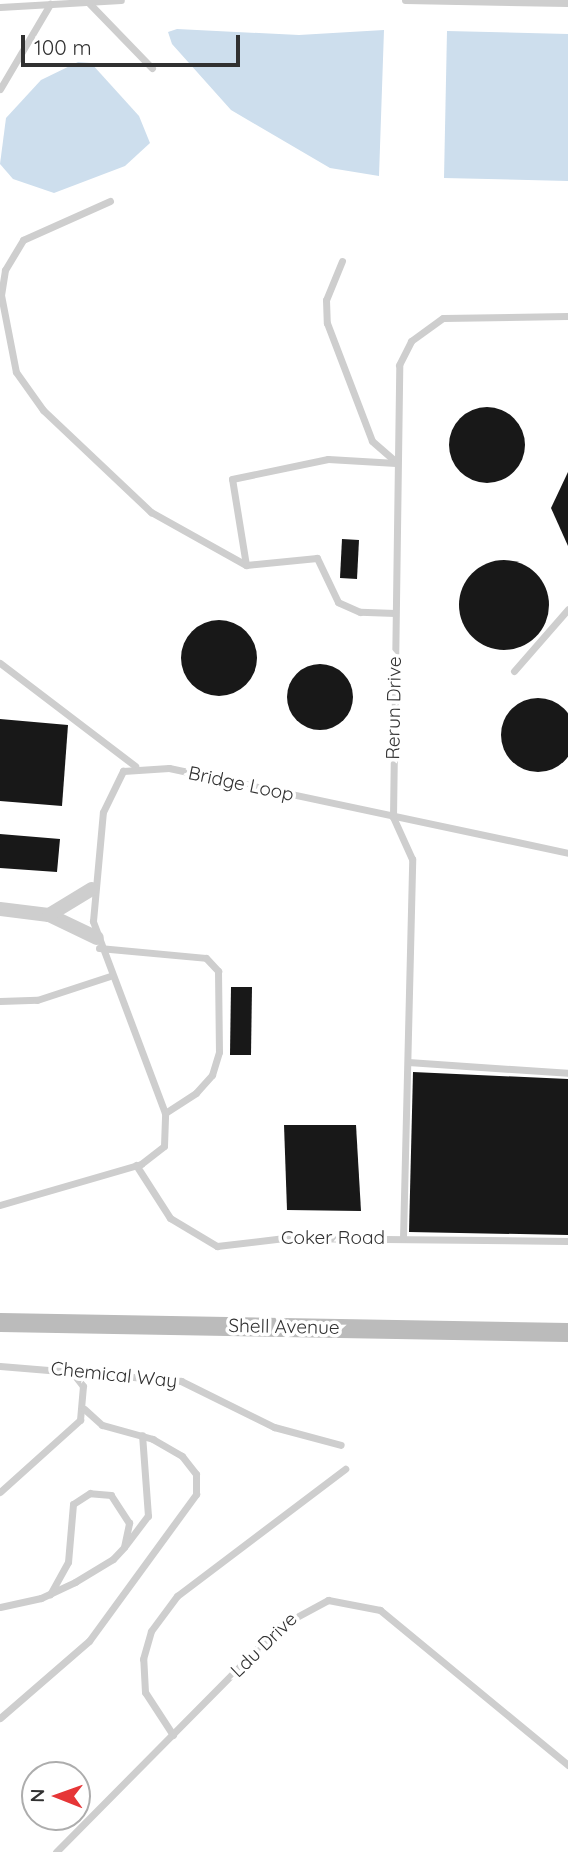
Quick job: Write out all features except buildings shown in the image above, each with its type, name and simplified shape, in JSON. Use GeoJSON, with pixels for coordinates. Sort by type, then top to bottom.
{"type":"FeatureCollection","features":[{"type":"Feature","properties":{"kind":"street"},"geometry":{"type":"LineString","coordinates":[[49,915],[92,889]]}},
{"type":"Feature","properties":{"kind":"street"},"geometry":{"type":"LineString","coordinates":[[0,909],[49,915],[98,943]]}},
{"type":"Feature","properties":{"kind":"street","name":"Shell Avenue"},"geometry":{"type":"LineString","coordinates":[[0,1322],[568,1332]]}},
{"type":"Feature","properties":{"kind":"lane"},"geometry":{"type":"LineString","coordinates":[[0,7],[121,0]]}},
{"type":"Feature","properties":{"kind":"lane"},"geometry":{"type":"LineString","coordinates":[[405,0],[568,3]]}},
{"type":"Feature","properties":{"kind":"lane"},"geometry":{"type":"LineString","coordinates":[[88,2],[152,68]]}},
{"type":"Feature","properties":{"kind":"lane"},"geometry":{"type":"LineString","coordinates":[[0,89],[50,4]]}},
{"type":"Feature","properties":{"kind":"lane"},"geometry":{"type":"LineString","coordinates":[[110,201],[23,240],[5,270],[3,315],[16,372],[43,410],[151,512],[246,565],[317,558],[338,602],[360,612],[395,613]]}},
{"type":"Feature","properties":{"kind":"lane"},"geometry":{"type":"LineString","coordinates":[[342,261],[326,300],[327,323],[372,441],[396,463]]}},
{"type":"Feature","properties":{"kind":"lane","name":"Rerun Drive"},"geometry":{"type":"LineString","coordinates":[[403,1238],[412,859],[393,817],[399,365],[428,324],[458,316],[568,316]]}},
{"type":"Feature","properties":{"kind":"lane"},"geometry":{"type":"LineString","coordinates":[[246,565],[232,478],[328,459],[396,463]]}},
{"type":"Feature","properties":{"kind":"lane"},"geometry":{"type":"LineString","coordinates":[[514,671],[568,608]]}},
{"type":"Feature","properties":{"kind":"lane"},"geometry":{"type":"LineString","coordinates":[[0,663],[135,766]]}},
{"type":"Feature","properties":{"kind":"lane"},"geometry":{"type":"LineString","coordinates":[[0,1205],[136,1165],[164,1146],[165,1113],[98,943],[92,889],[107,794],[123,771],[135,766]]}},
{"type":"Feature","properties":{"kind":"lane","name":"Bridge Loop"},"geometry":{"type":"LineString","coordinates":[[135,766],[568,853]]}},
{"type":"Feature","properties":{"kind":"lane"},"geometry":{"type":"LineString","coordinates":[[98,943],[206,958],[218,971],[219,1052],[212,1075],[197,1094],[165,1113]]}},
{"type":"Feature","properties":{"kind":"lane"},"geometry":{"type":"LineString","coordinates":[[0,1002],[37,1000],[110,976]]}},
{"type":"Feature","properties":{"kind":"lane"},"geometry":{"type":"LineString","coordinates":[[408,1062],[568,1073]]}},
{"type":"Feature","properties":{"kind":"lane","name":"Coker Road"},"geometry":{"type":"LineString","coordinates":[[136,1165],[170,1219],[202,1242],[403,1238],[568,1241]]}},
{"type":"Feature","properties":{"kind":"lane","name":"Chemical Way"},"geometry":{"type":"LineString","coordinates":[[0,1366],[69,1369],[191,1384],[274,1427],[341,1445]]}},
{"type":"Feature","properties":{"kind":"lane"},"geometry":{"type":"LineString","coordinates":[[0,1492],[74,1428],[85,1409],[83,1386],[69,1369]]}},
{"type":"Feature","properties":{"kind":"lane"},"geometry":{"type":"LineString","coordinates":[[0,1718],[89,1641],[196,1494],[192,1466],[142,1435],[102,1425],[85,1409]]}},
{"type":"Feature","properties":{"kind":"lane"},"geometry":{"type":"LineString","coordinates":[[0,1607],[50,1594],[124,1547],[148,1516],[142,1435]]}},
{"type":"Feature","properties":{"kind":"lane"},"geometry":{"type":"LineString","coordinates":[[173,1735],[145,1692],[143,1659],[151,1631],[177,1596],[345,1469]]}},
{"type":"Feature","properties":{"kind":"lane"},"geometry":{"type":"LineString","coordinates":[[50,1594],[65,1574],[68,1515],[80,1497],[100,1493],[119,1501],[130,1523],[124,1547]]}},
{"type":"Feature","properties":{"kind":"lane","name":"Ldu Drive"},"geometry":{"type":"LineString","coordinates":[[56,1852],[296,1612],[346,1600],[396,1623],[568,1765]]}},
{"type":"Feature","properties":{"kind":"water"},"geometry":{"type":"Polygon","coordinates":[[[177,29],[299,35],[384,30],[379,176],[330,168],[231,110],[172,44],[168,32],[177,29]]]}},
{"type":"Feature","properties":{"kind":"water"},"geometry":{"type":"Polygon","coordinates":[[[447,31],[568,34],[568,181],[444,178],[447,31]]]}},
{"type":"Feature","properties":{"kind":"water"},"geometry":{"type":"Polygon","coordinates":[[[78,62],[91,63],[139,116],[150,143],[125,166],[54,193],[13,179],[0,164],[6,118],[41,80],[78,62]]]}}]}
